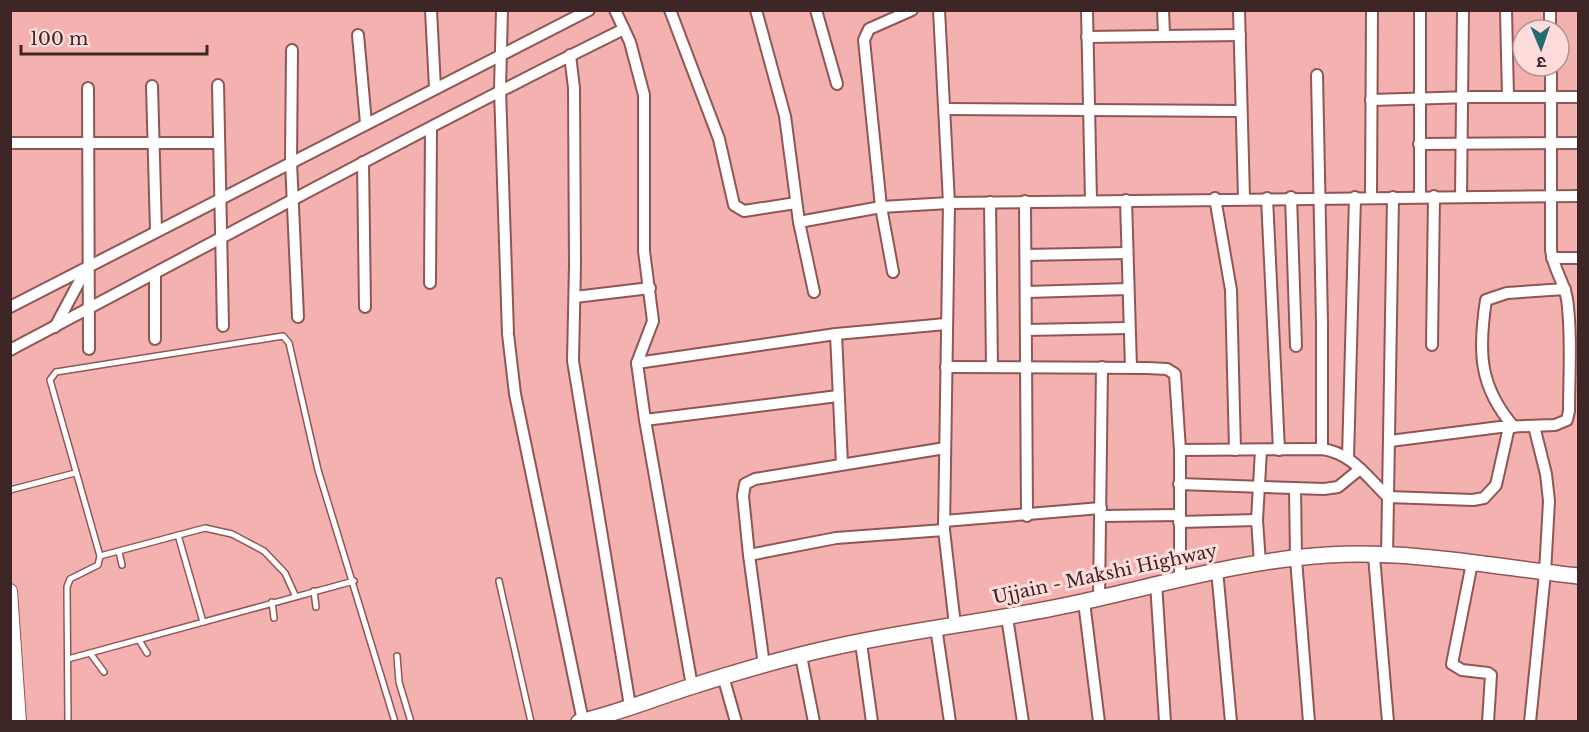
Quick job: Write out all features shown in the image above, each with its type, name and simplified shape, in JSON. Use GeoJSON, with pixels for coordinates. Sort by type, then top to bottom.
{"type":"FeatureCollection","features":[{"type":"Feature","properties":{"kind":"main road","name":"Ujjain - Makshi Highway"},"geometry":{"type":"LineString","coordinates":[[581,721],[723,676],[801,656],[936,627],[1084,602],[1180,577],[1260,563],[1329,555],[1381,556],[1472,563],[1578,576]]}},
{"type":"Feature","properties":{"kind":"street"},"geometry":{"type":"LineString","coordinates":[[432,10],[435,88]]}},
{"type":"Feature","properties":{"kind":"street"},"geometry":{"type":"LineString","coordinates":[[502,10],[500,89],[508,334],[515,394],[581,721]]}},
{"type":"Feature","properties":{"kind":"street"},"geometry":{"type":"LineString","coordinates":[[10,307],[575,14],[589,10]]}},
{"type":"Feature","properties":{"kind":"street"},"geometry":{"type":"LineString","coordinates":[[615,10],[624,29],[644,94],[644,251],[653,321],[637,363],[692,686]]}},
{"type":"Feature","properties":{"kind":"street"},"geometry":{"type":"LineString","coordinates":[[670,10],[719,139],[734,205],[744,211],[796,203]]}},
{"type":"Feature","properties":{"kind":"street"},"geometry":{"type":"LineString","coordinates":[[756,10],[784,116],[799,222],[814,292]]}},
{"type":"Feature","properties":{"kind":"street"},"geometry":{"type":"LineString","coordinates":[[816,10],[837,84]]}},
{"type":"Feature","properties":{"kind":"street"},"geometry":{"type":"LineString","coordinates":[[893,272],[881,207],[865,34],[878,24],[912,10]]}},
{"type":"Feature","properties":{"kind":"street"},"geometry":{"type":"LineString","coordinates":[[939,10],[949,202],[944,526],[955,625]]}},
{"type":"Feature","properties":{"kind":"street"},"geometry":{"type":"LineString","coordinates":[[1087,10],[1091,201]]}},
{"type":"Feature","properties":{"kind":"street"},"geometry":{"type":"LineString","coordinates":[[1163,10],[1164,34]]}},
{"type":"Feature","properties":{"kind":"street"},"geometry":{"type":"LineString","coordinates":[[1239,10],[1244,198]]}},
{"type":"Feature","properties":{"kind":"street"},"geometry":{"type":"LineString","coordinates":[[1371,197],[1372,10]]}},
{"type":"Feature","properties":{"kind":"street"},"geometry":{"type":"LineString","coordinates":[[1420,10],[1420,197]]}},
{"type":"Feature","properties":{"kind":"street"},"geometry":{"type":"LineString","coordinates":[[1461,197],[1463,10]]}},
{"type":"Feature","properties":{"kind":"street"},"geometry":{"type":"LineString","coordinates":[[1506,10],[1508,97]]}},
{"type":"Feature","properties":{"kind":"street"},"geometry":{"type":"LineString","coordinates":[[10,350],[363,162],[431,129],[500,89],[624,29]]}},
{"type":"Feature","properties":{"kind":"street"},"geometry":{"type":"LineString","coordinates":[[1087,37],[1164,34],[1240,35]]}},
{"type":"Feature","properties":{"kind":"street"},"geometry":{"type":"LineString","coordinates":[[358,35],[366,123]]}},
{"type":"Feature","properties":{"kind":"street"},"geometry":{"type":"LineString","coordinates":[[292,50],[291,162],[298,317]]}},
{"type":"Feature","properties":{"kind":"street"},"geometry":{"type":"LineString","coordinates":[[570,55],[574,88],[573,361],[630,706]]}},
{"type":"Feature","properties":{"kind":"street"},"geometry":{"type":"LineString","coordinates":[[1317,75],[1321,197],[1322,449]]}},
{"type":"Feature","properties":{"kind":"street"},"geometry":{"type":"LineString","coordinates":[[1390,441],[1512,427],[1556,425],[1567,420],[1570,296],[1552,258],[1551,78]]}},
{"type":"Feature","properties":{"kind":"street"},"geometry":{"type":"LineString","coordinates":[[218,85],[218,143],[223,238],[223,326]]}},
{"type":"Feature","properties":{"kind":"street"},"geometry":{"type":"LineString","coordinates":[[152,86],[156,231]]}},
{"type":"Feature","properties":{"kind":"street"},"geometry":{"type":"LineString","coordinates":[[88,88],[86,143],[89,349]]}},
{"type":"Feature","properties":{"kind":"street"},"geometry":{"type":"LineString","coordinates":[[1371,100],[1578,97]]}},
{"type":"Feature","properties":{"kind":"street"},"geometry":{"type":"LineString","coordinates":[[945,109],[1240,111]]}},
{"type":"Feature","properties":{"kind":"street"},"geometry":{"type":"LineString","coordinates":[[430,283],[431,129]]}},
{"type":"Feature","properties":{"kind":"street"},"geometry":{"type":"LineString","coordinates":[[10,143],[218,143]]}},
{"type":"Feature","properties":{"kind":"street"},"geometry":{"type":"LineString","coordinates":[[1419,144],[1578,143]]}},
{"type":"Feature","properties":{"kind":"street"},"geometry":{"type":"LineString","coordinates":[[363,162],[365,307]]}},
{"type":"Feature","properties":{"kind":"street"},"geometry":{"type":"LineString","coordinates":[[799,222],[881,207],[949,202],[1434,195],[1461,197],[1578,196]]}},
{"type":"Feature","properties":{"kind":"street"},"geometry":{"type":"LineString","coordinates":[[1432,345],[1434,195]]}},
{"type":"Feature","properties":{"kind":"street"},"geometry":{"type":"LineString","coordinates":[[1290,197],[1296,346]]}},
{"type":"Feature","properties":{"kind":"street"},"geometry":{"type":"LineString","coordinates":[[1348,458],[1354,197]]}},
{"type":"Feature","properties":{"kind":"street"},"geometry":{"type":"LineString","coordinates":[[1388,722],[1381,556],[1388,498],[1390,441],[1393,197]]}},
{"type":"Feature","properties":{"kind":"street"},"geometry":{"type":"LineString","coordinates":[[1215,198],[1231,290],[1235,450]]}},
{"type":"Feature","properties":{"kind":"street"},"geometry":{"type":"LineString","coordinates":[[1267,198],[1279,450]]}},
{"type":"Feature","properties":{"kind":"street"},"geometry":{"type":"LineString","coordinates":[[1126,200],[1131,368]]}},
{"type":"Feature","properties":{"kind":"street"},"geometry":{"type":"LineString","coordinates":[[1024,201],[1027,292],[1027,516]]}},
{"type":"Feature","properties":{"kind":"street"},"geometry":{"type":"LineString","coordinates":[[990,202],[992,367]]}},
{"type":"Feature","properties":{"kind":"street"},"geometry":{"type":"LineString","coordinates":[[1026,255],[1127,253]]}},
{"type":"Feature","properties":{"kind":"street"},"geometry":{"type":"LineString","coordinates":[[1552,258],[1578,258]]}},
{"type":"Feature","properties":{"kind":"street"},"geometry":{"type":"LineString","coordinates":[[55,327],[87,266]]}},
{"type":"Feature","properties":{"kind":"street"},"geometry":{"type":"LineString","coordinates":[[154,274],[155,339]]}},
{"type":"Feature","properties":{"kind":"street"},"geometry":{"type":"LineString","coordinates":[[575,297],[650,288]]}},
{"type":"Feature","properties":{"kind":"street"},"geometry":{"type":"LineString","coordinates":[[1027,292],[1128,289]]}},
{"type":"Feature","properties":{"kind":"street"},"geometry":{"type":"LineString","coordinates":[[1512,427],[1489,393],[1484,371],[1483,319],[1486,300],[1507,293],[1570,296]]}},
{"type":"Feature","properties":{"kind":"street"},"geometry":{"type":"LineString","coordinates":[[637,363],[836,334],[946,324]]}},
{"type":"Feature","properties":{"kind":"street"},"geometry":{"type":"LineString","coordinates":[[1026,330],[1129,328]]}},
{"type":"Feature","properties":{"kind":"street"},"geometry":{"type":"LineString","coordinates":[[836,334],[842,464]]}},
{"type":"Feature","properties":{"kind":"street"},"geometry":{"type":"LineString","coordinates":[[946,367],[1167,369],[1175,374],[1180,450],[1180,577]]}},
{"type":"Feature","properties":{"kind":"street"},"geometry":{"type":"LineString","coordinates":[[1099,598],[1102,368]]}},
{"type":"Feature","properties":{"kind":"street"},"geometry":{"type":"LineString","coordinates":[[645,420],[838,396]]}},
{"type":"Feature","properties":{"kind":"street"},"geometry":{"type":"LineString","coordinates":[[1530,722],[1545,573],[1549,501],[1546,474],[1534,426]]}},
{"type":"Feature","properties":{"kind":"street"},"geometry":{"type":"LineString","coordinates":[[1180,450],[1322,449],[1336,451],[1348,458],[1388,498],[1484,498],[1496,485],[1512,427]]}},
{"type":"Feature","properties":{"kind":"street"},"geometry":{"type":"LineString","coordinates":[[764,666],[749,555],[743,496],[745,484],[755,479],[945,448]]}},
{"type":"Feature","properties":{"kind":"street"},"geometry":{"type":"LineString","coordinates":[[1260,563],[1257,520],[1261,450]]}},
{"type":"Feature","properties":{"kind":"street"},"geometry":{"type":"LineString","coordinates":[[1179,484],[1295,488],[1338,487],[1360,469]]}},
{"type":"Feature","properties":{"kind":"street"},"geometry":{"type":"LineString","coordinates":[[1295,488],[1296,559],[1309,722]]}},
{"type":"Feature","properties":{"kind":"street"},"geometry":{"type":"LineString","coordinates":[[749,555],[836,538],[1027,516],[1101,512],[1179,519],[1257,520]]}},
{"type":"Feature","properties":{"kind":"street"},"geometry":{"type":"LineString","coordinates":[[1472,563],[1452,664],[1462,670],[1491,675],[1488,722]]}},
{"type":"Feature","properties":{"kind":"street"},"geometry":{"type":"LineString","coordinates":[[1217,570],[1231,722]]}},
{"type":"Feature","properties":{"kind":"street"},"geometry":{"type":"LineString","coordinates":[[1156,583],[1165,722]]}},
{"type":"Feature","properties":{"kind":"street"},"geometry":{"type":"LineString","coordinates":[[10,591],[16,716]]}},
{"type":"Feature","properties":{"kind":"street"},"geometry":{"type":"LineString","coordinates":[[1084,602],[1099,722]]}},
{"type":"Feature","properties":{"kind":"street"},"geometry":{"type":"LineString","coordinates":[[1006,617],[1023,722]]}},
{"type":"Feature","properties":{"kind":"street"},"geometry":{"type":"LineString","coordinates":[[936,627],[950,722]]}},
{"type":"Feature","properties":{"kind":"street"},"geometry":{"type":"LineString","coordinates":[[861,643],[872,722]]}},
{"type":"Feature","properties":{"kind":"street"},"geometry":{"type":"LineString","coordinates":[[801,656],[814,722]]}},
{"type":"Feature","properties":{"kind":"street"},"geometry":{"type":"LineString","coordinates":[[723,676],[736,722]]}},
{"type":"Feature","properties":{"kind":"lane"},"geometry":{"type":"LineString","coordinates":[[69,722],[67,587],[70,579],[98,565],[100,556],[50,380],[56,372],[283,336],[290,343],[318,470],[395,719],[389,722]]}},
{"type":"Feature","properties":{"kind":"lane"},"geometry":{"type":"LineString","coordinates":[[10,490],[75,473]]}},
{"type":"Feature","properties":{"kind":"lane"},"geometry":{"type":"LineString","coordinates":[[100,556],[205,528],[232,534],[264,551],[285,573],[295,595]]}},
{"type":"Feature","properties":{"kind":"lane"},"geometry":{"type":"LineString","coordinates":[[178,535],[203,622]]}},
{"type":"Feature","properties":{"kind":"lane"},"geometry":{"type":"LineString","coordinates":[[119,552],[123,565]]}},
{"type":"Feature","properties":{"kind":"lane"},"geometry":{"type":"LineString","coordinates":[[68,659],[295,595],[354,581]]}},
{"type":"Feature","properties":{"kind":"lane"},"geometry":{"type":"LineString","coordinates":[[499,581],[531,722]]}},
{"type":"Feature","properties":{"kind":"lane"},"geometry":{"type":"LineString","coordinates":[[314,591],[316,607]]}},
{"type":"Feature","properties":{"kind":"lane"},"geometry":{"type":"LineString","coordinates":[[272,602],[274,618]]}},
{"type":"Feature","properties":{"kind":"lane"},"geometry":{"type":"LineString","coordinates":[[139,640],[147,653]]}},
{"type":"Feature","properties":{"kind":"lane"},"geometry":{"type":"LineString","coordinates":[[90,653],[104,672]]}},
{"type":"Feature","properties":{"kind":"lane"},"geometry":{"type":"LineString","coordinates":[[397,656],[399,682],[411,722]]}}]}
